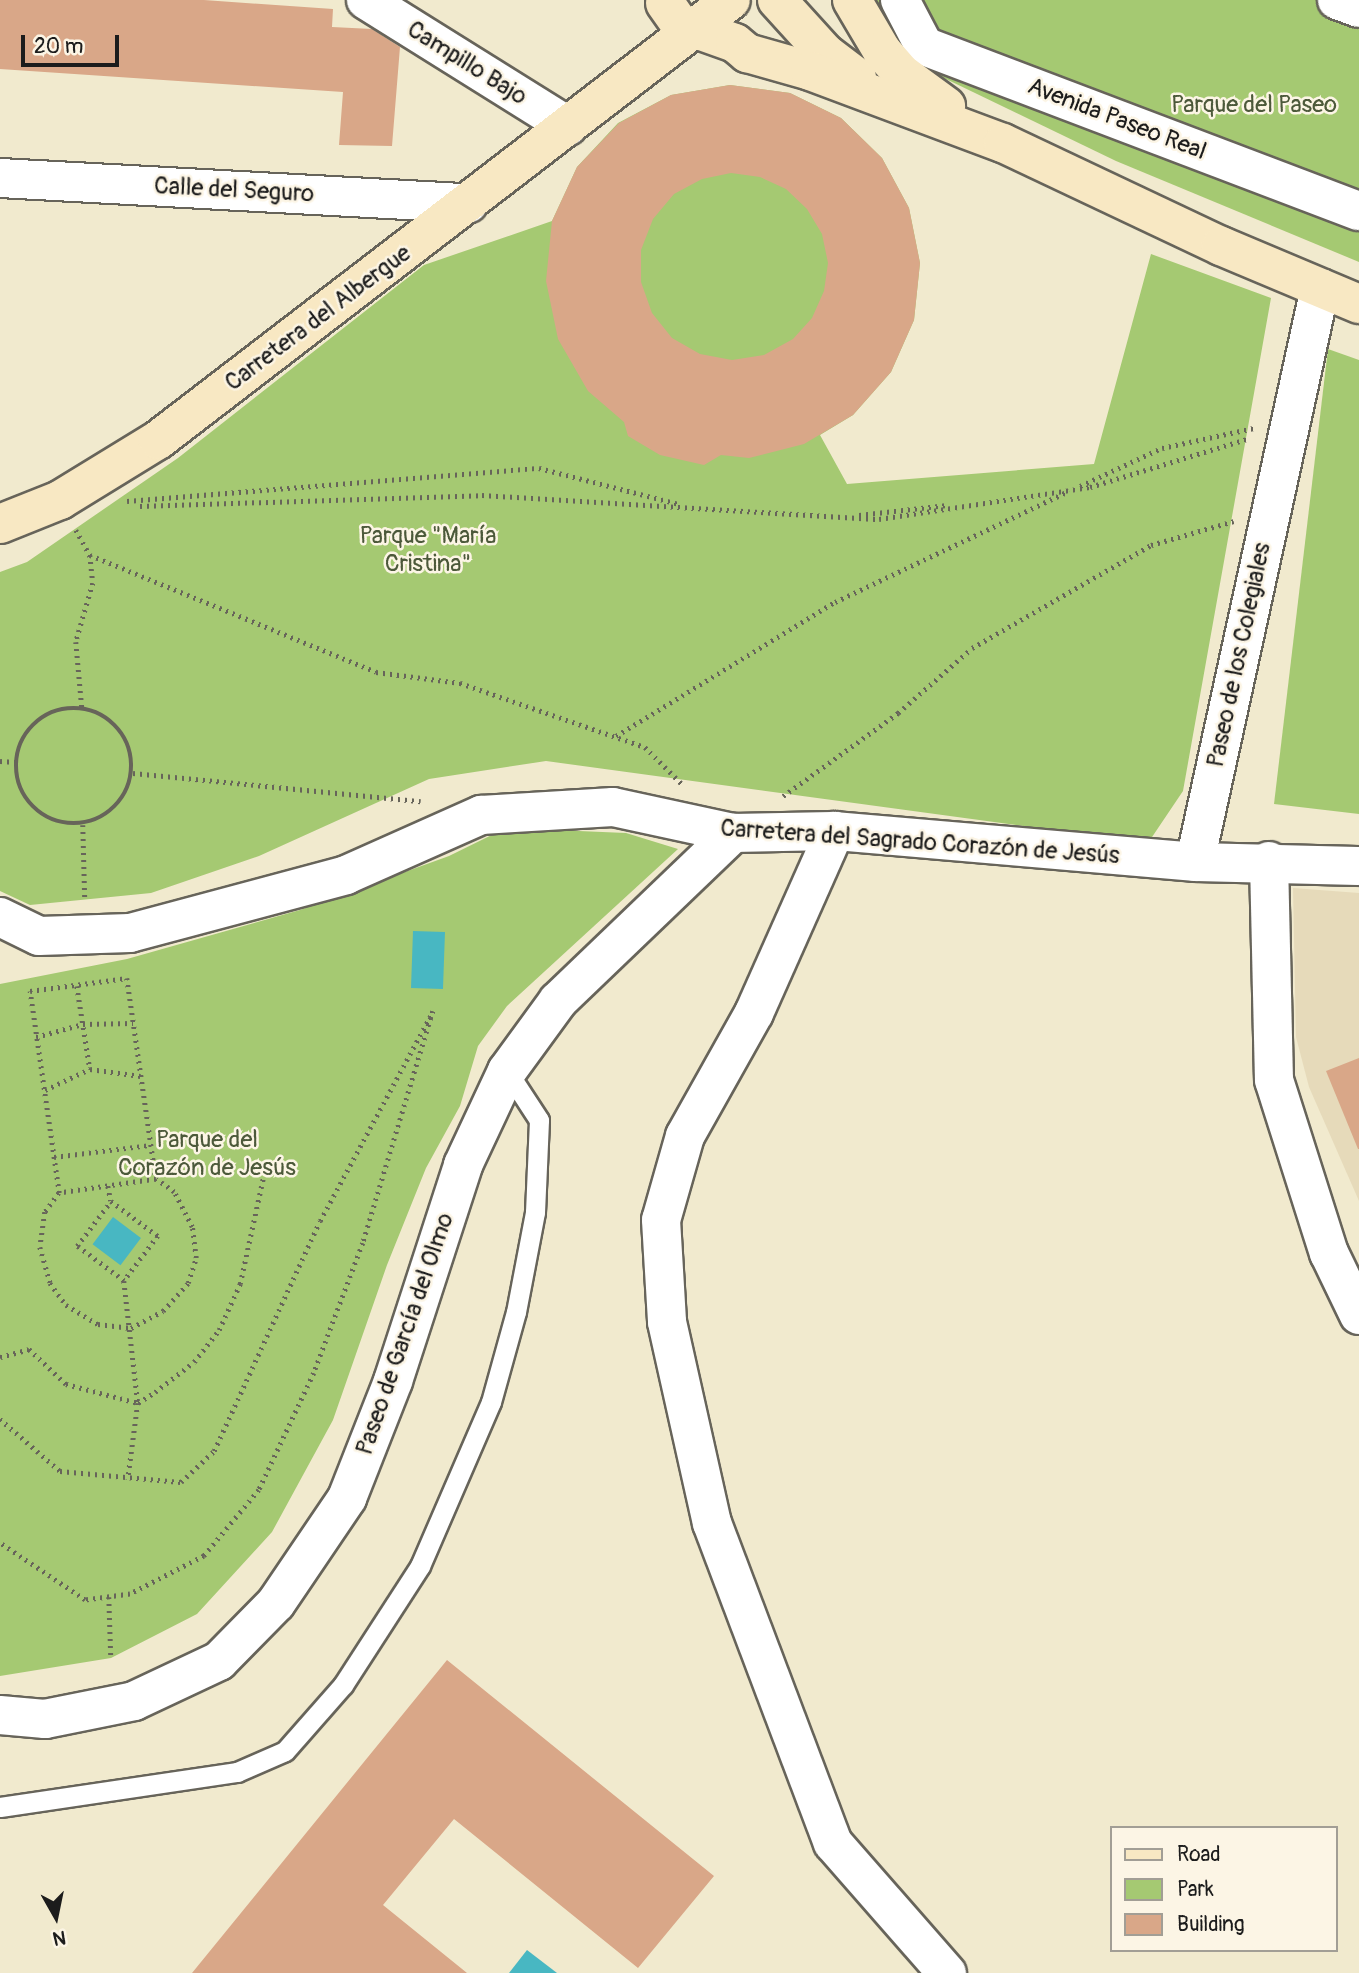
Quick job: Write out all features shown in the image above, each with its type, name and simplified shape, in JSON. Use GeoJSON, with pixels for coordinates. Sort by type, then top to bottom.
{"type":"FeatureCollection","features":[{"type":"Feature","properties":{"kind":"street","name":"Campillo Bajo"},"geometry":{"type":"LineString","coordinates":[[366,0],[568,126]]}},
{"type":"Feature","properties":{"kind":"street","name":"Carretera del Albergue"},"geometry":{"type":"LineString","coordinates":[[0,523],[60,500],[158,440],[731,0]]}},
{"type":"Feature","properties":{"kind":"street"},"geometry":{"type":"LineString","coordinates":[[777,0],[820,47],[849,72],[907,106]]}},
{"type":"Feature","properties":{"kind":"street","name":"Avenida Paseo Real"},"geometry":{"type":"LineString","coordinates":[[900,0],[924,46],[1359,211]]}},
{"type":"Feature","properties":{"kind":"street"},"geometry":{"type":"LineString","coordinates":[[1337,0],[1359,8]]}},
{"type":"Feature","properties":{"kind":"street"},"geometry":{"type":"LineString","coordinates":[[820,47],[830,48],[845,38],[853,19],[853,1]]}},
{"type":"Feature","properties":{"kind":"street"},"geometry":{"type":"LineString","coordinates":[[853,1],[882,51],[911,83],[1003,143]]}},
{"type":"Feature","properties":{"kind":"street","name":"Carretera del Albergue"},"geometry":{"type":"LineString","coordinates":[[620,87],[666,2]]}},
{"type":"Feature","properties":{"kind":"street"},"geometry":{"type":"LineString","coordinates":[[666,2],[674,20],[735,43],[747,53],[907,106],[1003,143],[1359,304]]}},
{"type":"Feature","properties":{"kind":"street","name":"Carretera del Albergue"},"geometry":{"type":"LineString","coordinates":[[620,87],[683,61],[747,53]]}},
{"type":"Feature","properties":{"kind":"street","name":"Calle del Seguro"},"geometry":{"type":"LineString","coordinates":[[0,178],[468,203]]}},
{"type":"Feature","properties":{"kind":"street","name":"Paseo de los Colegiales"},"geometry":{"type":"LineString","coordinates":[[1195,862],[1320,288]]}},
{"type":"Feature","properties":{"kind":"street","name":"Carretera del Sagrado Corazón de Jesús"},"geometry":{"type":"LineString","coordinates":[[0,917],[39,936],[130,933],[176,924],[346,875],[481,815],[613,807],[733,833],[835,831],[1195,862]]}},
{"type":"Feature","properties":{"kind":"street"},"geometry":{"type":"LineString","coordinates":[[835,831],[754,1013],[685,1136],[661,1220],[667,1322],[712,1523],[832,1843],[947,1973]]}},
{"type":"Feature","properties":{"kind":"street","name":"Paseo de García del Olmo"},"geometry":{"type":"LineString","coordinates":[[0,1715],[45,1719],[134,1701],[219,1661],[276,1603],[346,1498],[393,1381],[463,1165],[507,1071],[558,1001],[733,833]]}},
{"type":"Feature","properties":{"kind":"street"},"geometry":{"type":"LineString","coordinates":[[1195,862],[1269,861],[1359,866]]}},
{"type":"Feature","properties":{"kind":"street"},"geometry":{"type":"LineString","coordinates":[[1269,861],[1274,1080],[1329,1253],[1359,1315]]}},
{"type":"Feature","properties":{"kind":"lane"},"geometry":{"type":"LineString","coordinates":[[0,1807],[237,1772],[285,1751],[343,1685],[420,1566],[491,1402],[516,1312],[535,1212],[539,1120],[507,1071]]}},
{"type":"Feature","properties":{"kind":"path"},"geometry":{"type":"LineString","coordinates":[[615,736],[835,602],[1067,492],[1074,489],[1162,448],[1260,427],[1258,436],[1074,489],[1013,498]]}},
{"type":"Feature","properties":{"kind":"path"},"geometry":{"type":"LineString","coordinates":[[122,501],[539,468],[686,506],[844,516],[1067,492]]}},
{"type":"Feature","properties":{"kind":"path"},"geometry":{"type":"LineString","coordinates":[[140,506],[482,495],[731,509]]}},
{"type":"Feature","properties":{"kind":"path"},"geometry":{"type":"LineString","coordinates":[[60,500],[90,555],[93,583],[76,642],[82,708]]}},
{"type":"Feature","properties":{"kind":"path"},"geometry":{"type":"LineString","coordinates":[[778,800],[898,713],[972,648],[1151,545],[1270,511]]}},
{"type":"Feature","properties":{"kind":"path"},"geometry":{"type":"LineString","coordinates":[[90,555],[376,672],[460,683],[645,747],[694,795]]}},
{"type":"Feature","properties":{"kind":"path"},"geometry":{"type":"LineString","coordinates":[[82,708],[115,724],[132,755],[133,773],[117,807],[83,825],[49,819],[34,809],[23,796],[16,762],[30,727],[45,716],[82,708]]}},
{"type":"Feature","properties":{"kind":"path"},"geometry":{"type":"LineString","coordinates":[[0,761],[16,762]]}},
{"type":"Feature","properties":{"kind":"path"},"geometry":{"type":"LineString","coordinates":[[133,773],[431,802]]}},
{"type":"Feature","properties":{"kind":"path"},"geometry":{"type":"LineString","coordinates":[[83,825],[86,934]]}},
{"type":"Feature","properties":{"kind":"path"},"geometry":{"type":"LineString","coordinates":[[59,1193],[156,1179],[174,1192],[192,1227],[195,1258],[188,1283],[163,1311],[131,1328],[98,1324],[66,1305],[50,1283],[40,1247],[45,1212],[59,1193],[30,991],[127,978],[156,1179]]}},
{"type":"Feature","properties":{"kind":"path"},"geometry":{"type":"LineString","coordinates":[[77,986],[90,1069]]}},
{"type":"Feature","properties":{"kind":"path"},"geometry":{"type":"LineString","coordinates":[[0,1419],[60,1471],[181,1482],[214,1451],[320,1221],[433,1011],[363,1243],[314,1373],[259,1490],[204,1556],[130,1594],[85,1600],[0,1543]]}},
{"type":"Feature","properties":{"kind":"path"},"geometry":{"type":"LineString","coordinates":[[36,1037],[83,1024],[133,1023]]}},
{"type":"Feature","properties":{"kind":"path"},"geometry":{"type":"LineString","coordinates":[[45,1090],[90,1069],[141,1076]]}},
{"type":"Feature","properties":{"kind":"path"},"geometry":{"type":"LineString","coordinates":[[54,1157],[151,1145]]}},
{"type":"Feature","properties":{"kind":"path"},"geometry":{"type":"LineString","coordinates":[[138,1403],[194,1362],[219,1330],[240,1284],[264,1174]]}},
{"type":"Feature","properties":{"kind":"path"},"geometry":{"type":"LineString","coordinates":[[108,1186],[111,1201],[158,1236],[124,1281]]}},
{"type":"Feature","properties":{"kind":"path"},"geometry":{"type":"LineString","coordinates":[[111,1201],[77,1246],[124,1281],[138,1403],[128,1479]]}},
{"type":"Feature","properties":{"kind":"path"},"geometry":{"type":"LineString","coordinates":[[0,1357],[29,1349],[66,1384],[138,1403]]}},
{"type":"Feature","properties":{"kind":"path"},"geometry":{"type":"LineString","coordinates":[[109,1597],[111,1658]]}},
{"type":"Feature","properties":{"kind":"shaded area"},"geometry":{"type":"Polygon","coordinates":[[[1293,888],[1359,893],[1359,1201],[1309,1087],[1296,1037],[1293,888]]]}},
{"type":"Feature","properties":{"kind":"green space","name":"Parque del Paseo"},"geometry":{"type":"Polygon","coordinates":[[[875,0],[1359,0],[1359,262],[1116,161],[919,66],[875,0]]]}},
{"type":"Feature","properties":{"kind":"green space","name":"Parque \"María Cristina\""},"geometry":{"type":"Polygon","coordinates":[[[730,85],[790,93],[841,118],[882,158],[909,208],[920,263],[914,320],[891,372],[853,415],[820,435],[847,484],[1094,464],[1151,254],[1271,298],[1183,791],[1148,843],[546,761],[429,779],[259,856],[151,893],[30,905],[0,891],[0,572],[27,562],[178,458],[424,265],[552,221],[577,167],[618,123],[671,95],[730,85]]]}},
{"type":"Feature","properties":{"kind":"green space"},"geometry":{"type":"Polygon","coordinates":[[[1328,349],[1359,360],[1359,814],[1274,804],[1328,349]]]}},
{"type":"Feature","properties":{"kind":"green space","name":"Parque del Corazón de Jesús"},"geometry":{"type":"Polygon","coordinates":[[[506,828],[626,833],[678,849],[507,1006],[478,1046],[460,1106],[426,1168],[387,1265],[333,1420],[272,1532],[197,1614],[111,1658],[0,1676],[0,984],[127,959],[300,910],[449,856],[506,828]]]}},
{"type":"Feature","properties":{"kind":"water"},"geometry":{"type":"Polygon","coordinates":[[[413,931],[445,932],[443,989],[411,988],[413,931]]]}},
{"type":"Feature","properties":{"kind":"water"},"geometry":{"type":"Polygon","coordinates":[[[113,1217],[141,1238],[120,1265],[93,1244],[113,1217]]]}},
{"type":"Feature","properties":{"kind":"water"},"geometry":{"type":"Polygon","coordinates":[[[527,1950],[557,1973],[509,1973],[527,1950]]]}},
{"type":"Feature","properties":{"kind":"building"},"geometry":{"type":"Polygon","coordinates":[[[0,0],[204,0],[333,9],[332,27],[372,29],[400,47],[392,146],[339,145],[343,92],[0,69],[0,0]]]}},
{"type":"Feature","properties":{"kind":"building"},"geometry":{"type":"Polygon","coordinates":[[[730,85],[790,93],[841,118],[882,158],[909,208],[920,263],[914,320],[891,372],[853,415],[804,444],[749,458],[721,455],[704,465],[660,455],[628,436],[624,422],[588,391],[558,339],[546,281],[552,221],[577,167],[619,123],[671,95],[730,85]],[[731,173],[702,179],[674,194],[653,219],[641,250],[641,282],[652,313],[672,338],[700,354],[732,360],[764,355],[793,339],[812,318],[824,291],[828,263],[822,234],[807,209],[786,189],[760,177],[731,173]]]}},
{"type":"Feature","properties":{"kind":"building"},"geometry":{"type":"Polygon","coordinates":[[[1359,1058],[1359,1149],[1358,1149],[1326,1071],[1359,1058]]]}},
{"type":"Feature","properties":{"kind":"building"},"geometry":{"type":"Polygon","coordinates":[[[447,1660],[714,1876],[638,1968],[454,1819],[383,1905],[467,1973],[192,1973],[447,1660]]]}}]}
